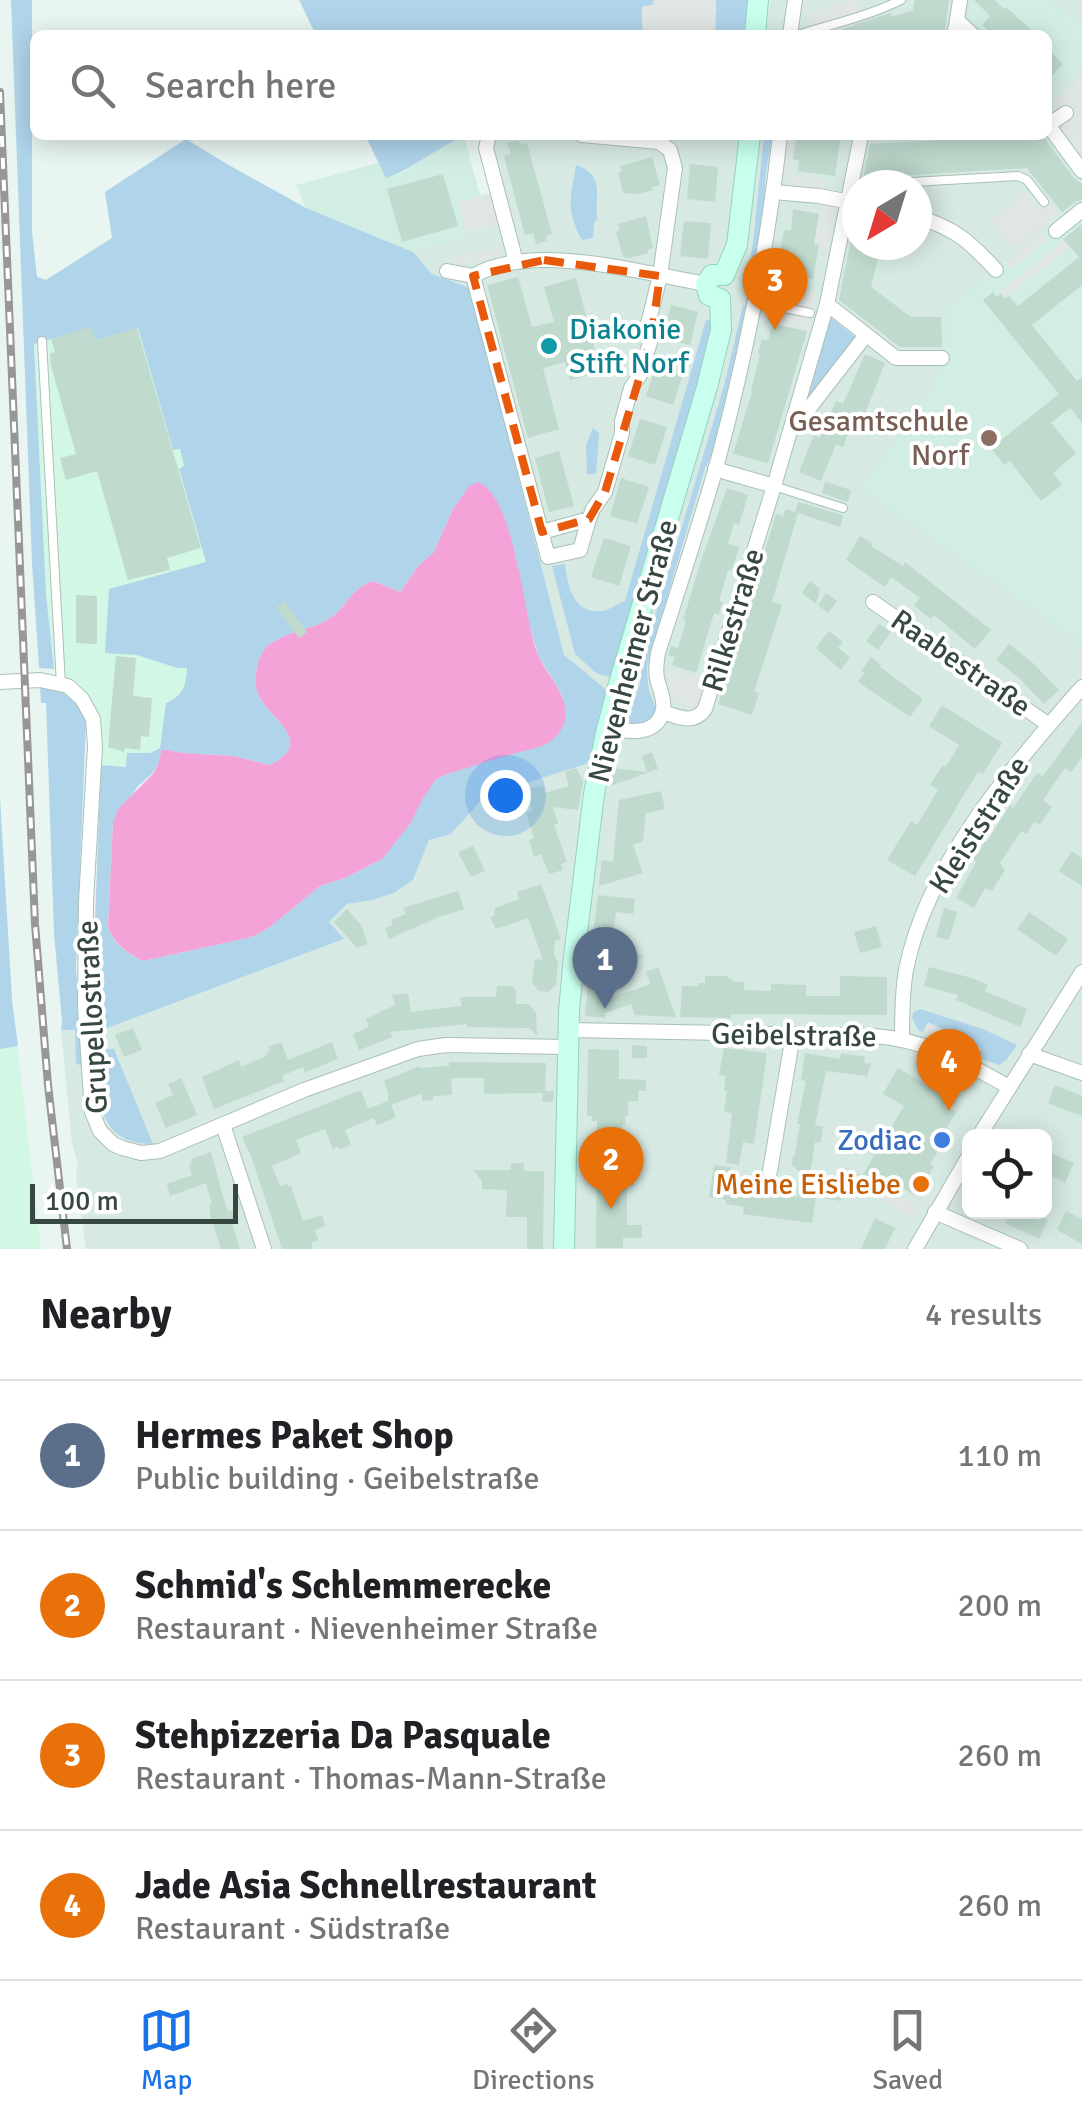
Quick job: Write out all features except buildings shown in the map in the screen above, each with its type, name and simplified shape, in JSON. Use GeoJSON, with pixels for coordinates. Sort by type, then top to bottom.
{"type":"FeatureCollection","features":[{"type":"Feature","properties":{"kind":"main road"},"geometry":{"type":"LineString","coordinates":[[755,30],[758,0]]}},
{"type":"Feature","properties":{"kind":"main road","name":"Nievenheimer Straße"},"geometry":{"type":"LineString","coordinates":[[564,1249],[574,957],[594,794],[608,727],[721,330],[716,286],[737,245],[749,140]]}},
{"type":"Feature","properties":{"kind":"street"},"geometry":{"type":"LineString","coordinates":[[791,30],[795,0]]}},
{"type":"Feature","properties":{"kind":"street"},"geometry":{"type":"LineString","coordinates":[[956,27],[960,0]]}},
{"type":"Feature","properties":{"kind":"street"},"geometry":{"type":"LineString","coordinates":[[1052,121],[1066,112]]}},
{"type":"Feature","properties":{"kind":"street"},"geometry":{"type":"LineString","coordinates":[[1052,131],[1082,171]]}},
{"type":"Feature","properties":{"kind":"street"},"geometry":{"type":"LineString","coordinates":[[488,140],[486,148],[516,262]]}},
{"type":"Feature","properties":{"kind":"street"},"geometry":{"type":"LineString","coordinates":[[473,276],[548,557],[580,550],[593,508],[605,492],[631,388],[640,375],[651,339],[647,328],[660,276],[675,168],[672,153],[664,144],[642,140]]}},
{"type":"Feature","properties":{"kind":"street"},"geometry":{"type":"LineString","coordinates":[[608,727],[645,730],[654,725],[662,712],[656,673],[658,653],[715,469],[741,368],[774,192],[779,140]]}},
{"type":"Feature","properties":{"kind":"street","name":"Rilkestraße"},"geometry":{"type":"LineString","coordinates":[[854,170],[860,140]]}},
{"type":"Feature","properties":{"kind":"street"},"geometry":{"type":"LineString","coordinates":[[774,192],[842,200]]}},
{"type":"Feature","properties":{"kind":"street"},"geometry":{"type":"LineString","coordinates":[[1056,230],[1082,210]]}},
{"type":"Feature","properties":{"kind":"street"},"geometry":{"type":"LineString","coordinates":[[932,221],[956,232],[996,270]]}},
{"type":"Feature","properties":{"kind":"street","name":"Rilkestraße"},"geometry":{"type":"LineString","coordinates":[[662,712],[689,720],[701,715],[706,705],[780,468],[842,238]]}},
{"type":"Feature","properties":{"kind":"street"},"geometry":{"type":"LineString","coordinates":[[447,272],[473,276],[516,262],[556,260],[716,286]]}},
{"type":"Feature","properties":{"kind":"street"},"geometry":{"type":"LineString","coordinates":[[827,304],[896,358],[942,358]]}},
{"type":"Feature","properties":{"kind":"street","name":"Rilkestraße"},"geometry":{"type":"LineString","coordinates":[[789,434],[866,335]]}},
{"type":"Feature","properties":{"kind":"street"},"geometry":{"type":"LineString","coordinates":[[715,469],[773,492]]}},
{"type":"Feature","properties":{"kind":"street"},"geometry":{"type":"LineString","coordinates":[[542,532],[589,519]]}},
{"type":"Feature","properties":{"kind":"street","name":"Raabestraße"},"geometry":{"type":"LineString","coordinates":[[873,602],[1049,724]]}},
{"type":"Feature","properties":{"kind":"street"},"geometry":{"type":"LineString","coordinates":[[0,682],[40,680],[61,684]]}},
{"type":"Feature","properties":{"kind":"street","name":"Grupellostraße"},"geometry":{"type":"LineString","coordinates":[[61,684],[82,699],[95,730],[85,1008],[92,1112],[95,1123],[113,1144],[150,1153],[168,1148],[304,1090],[418,1049],[569,1039]]}},
{"type":"Feature","properties":{"kind":"street","name":"Kleiststraße"},"geometry":{"type":"LineString","coordinates":[[902,1038],[906,971],[929,901],[1005,778],[1082,686]]}},
{"type":"Feature","properties":{"kind":"street"},"geometry":{"type":"LineString","coordinates":[[984,1129],[1082,972]]}},
{"type":"Feature","properties":{"kind":"street"},"geometry":{"type":"LineString","coordinates":[[770,1171],[793,1034]]}},
{"type":"Feature","properties":{"kind":"street","name":"Geibelstraße"},"geometry":{"type":"LineString","coordinates":[[569,1039],[793,1034],[902,1038],[946,1053],[1008,1088]]}},
{"type":"Feature","properties":{"kind":"street"},"geometry":{"type":"LineString","coordinates":[[1029,1054],[1082,1073]]}},
{"type":"Feature","properties":{"kind":"street"},"geometry":{"type":"LineString","coordinates":[[223,1125],[264,1249]]}},
{"type":"Feature","properties":{"kind":"street"},"geometry":{"type":"LineString","coordinates":[[915,1249],[962,1167]]}},
{"type":"Feature","properties":{"kind":"street"},"geometry":{"type":"LineString","coordinates":[[935,1212],[1020,1249]]}},
{"type":"Feature","properties":{"kind":"lane"},"geometry":{"type":"LineString","coordinates":[[813,30],[871,14],[901,0]]}},
{"type":"Feature","properties":{"kind":"lane"},"geometry":{"type":"LineString","coordinates":[[932,181],[1018,176],[1044,202]]}},
{"type":"Feature","properties":{"kind":"lane"},"geometry":{"type":"LineString","coordinates":[[754,302],[810,313]]}},
{"type":"Feature","properties":{"kind":"lane"},"geometry":{"type":"LineString","coordinates":[[42,341],[61,684]]}},
{"type":"Feature","properties":{"kind":"lane"},"geometry":{"type":"LineString","coordinates":[[773,492],[843,508]]}},
{"type":"Feature","properties":{"kind":"highlighted area"},"geometry":{"type":"Polygon","coordinates":[[[544,260],[660,276],[651,339],[605,492],[589,519],[542,532],[473,276],[544,260]]]}},
{"type":"Feature","properties":{"kind":"shaded area"},"geometry":{"type":"Polygon","coordinates":[[[11,0],[32,0],[30,140],[37,277],[46,280],[112,238],[105,192],[188,140],[306,208],[413,252],[432,274],[470,288],[564,655],[609,692],[592,762],[485,796],[451,834],[429,840],[413,880],[394,893],[347,904],[329,922],[344,939],[94,1030],[101,765],[126,767],[127,753],[150,753],[160,748],[166,703],[182,690],[187,668],[137,655],[105,653],[109,589],[206,562],[179,469],[184,466],[180,449],[173,450],[138,328],[95,341],[90,328],[34,344],[46,594],[54,669],[39,668],[11,0]],[[453,509],[434,552],[400,592],[373,581],[327,620],[283,637],[262,652],[257,690],[290,739],[290,748],[283,756],[270,765],[233,756],[162,749],[152,774],[138,786],[113,822],[108,927],[111,934],[126,951],[143,961],[252,937],[320,886],[382,859],[436,779],[563,697],[538,655],[527,617],[453,509]]]}},
{"type":"Feature","properties":{"kind":"shaded area"},"geometry":{"type":"Polygon","coordinates":[[[299,0],[654,0],[652,5],[642,7],[643,30],[314,30],[299,0]]]}},
{"type":"Feature","properties":{"kind":"shaded area"},"geometry":{"type":"Polygon","coordinates":[[[654,0],[716,0],[715,30],[643,30],[642,7],[652,5],[654,0]]]}},
{"type":"Feature","properties":{"kind":"shaded area"},"geometry":{"type":"Polygon","coordinates":[[[716,0],[748,0],[745,30],[715,30],[716,0]]]}},
{"type":"Feature","properties":{"kind":"shaded area"},"geometry":{"type":"Polygon","coordinates":[[[770,0],[1082,0],[1082,1249],[86,1249],[61,1030],[102,1029],[343,940],[329,922],[347,904],[394,893],[413,880],[429,840],[451,834],[485,796],[609,755],[626,698],[609,692],[564,655],[470,288],[432,274],[413,252],[503,226],[480,140],[1052,140],[1052,30],[767,30],[770,0]]]}},
{"type":"Feature","properties":{"kind":"shaded area"},"geometry":{"type":"Polygon","coordinates":[[[856,0],[863,21],[834,30],[816,30],[810,13],[856,0]]]}},
{"type":"Feature","properties":{"kind":"shaded area"},"geometry":{"type":"Polygon","coordinates":[[[970,0],[1051,0],[1082,27],[1082,63],[1052,84],[1052,30],[981,30],[967,17],[970,0]]]}},
{"type":"Feature","properties":{"kind":"shaded area"},"geometry":{"type":"Polygon","coordinates":[[[1082,78],[1082,160],[1056,127],[1063,121],[1052,101],[1082,78]]]}},
{"type":"Feature","properties":{"kind":"shaded area"},"geometry":{"type":"Polygon","coordinates":[[[367,140],[458,140],[407,168],[386,178],[367,140]]]}},
{"type":"Feature","properties":{"kind":"shaded area"},"geometry":{"type":"Polygon","coordinates":[[[453,140],[465,140],[480,195],[495,192],[504,226],[413,252],[306,208],[296,185],[378,163],[387,177],[404,172],[453,140]]]}},
{"type":"Feature","properties":{"kind":"shaded area"},"geometry":{"type":"Polygon","coordinates":[[[763,140],[771,140],[766,203],[749,290],[745,289],[763,140]]]}},
{"type":"Feature","properties":{"kind":"shaded area"},"geometry":{"type":"Polygon","coordinates":[[[784,140],[795,140],[790,174],[825,180],[823,190],[789,185],[790,178],[779,176],[784,140]]]}},
{"type":"Feature","properties":{"kind":"shaded area"},"geometry":{"type":"Polygon","coordinates":[[[576,165],[591,174],[597,187],[593,238],[582,240],[571,211],[576,165]]]}},
{"type":"Feature","properties":{"kind":"shaded area"},"geometry":{"type":"Polygon","coordinates":[[[1026,192],[1041,211],[1051,204],[1059,214],[1012,250],[989,221],[1026,192]]]}},
{"type":"Feature","properties":{"kind":"shaded area"},"geometry":{"type":"Polygon","coordinates":[[[491,193],[500,224],[466,233],[458,202],[491,193]]]}},
{"type":"Feature","properties":{"kind":"shaded area","name":"Gesamtschule Norf"},"geometry":{"type":"Polygon","coordinates":[[[1082,201],[1082,644],[859,488],[932,389],[945,354],[945,310],[1082,201]]]}},
{"type":"Feature","properties":{"kind":"shaded area"},"geometry":{"type":"Polygon","coordinates":[[[821,202],[837,205],[828,251],[814,244],[821,202]]]}},
{"type":"Feature","properties":{"kind":"shaded area"},"geometry":{"type":"Polygon","coordinates":[[[1042,232],[1048,239],[1011,269],[1006,261],[1042,232]]]}},
{"type":"Feature","properties":{"kind":"shaded area"},"geometry":{"type":"Polygon","coordinates":[[[1065,240],[1070,247],[1005,299],[1000,292],[1065,240]]]}},
{"type":"Feature","properties":{"kind":"shaded area"},"geometry":{"type":"Polygon","coordinates":[[[501,246],[503,255],[452,268],[450,259],[501,246]]]}},
{"type":"Feature","properties":{"kind":"shaded area"},"geometry":{"type":"Polygon","coordinates":[[[768,284],[816,294],[809,331],[761,321],[768,284]]]}},
{"type":"Feature","properties":{"kind":"shaded area"},"geometry":{"type":"Polygon","coordinates":[[[743,305],[727,397],[647,666],[654,717],[646,722],[626,723],[724,386],[743,305]]]}},
{"type":"Feature","properties":{"kind":"shaded area"},"geometry":{"type":"Polygon","coordinates":[[[830,317],[855,337],[810,395],[807,393],[830,317]]]}},
{"type":"Feature","properties":{"kind":"shaded area"},"geometry":{"type":"Polygon","coordinates":[[[706,320],[712,321],[710,346],[612,678],[596,673],[575,654],[552,566],[565,564],[573,596],[584,608],[602,611],[625,601],[706,320]]]}},
{"type":"Feature","properties":{"kind":"shaded area"},"geometry":{"type":"Polygon","coordinates":[[[91,327],[95,340],[138,327],[173,449],[180,448],[185,467],[179,469],[206,563],[105,652],[137,655],[187,668],[183,691],[166,703],[160,747],[150,753],[128,753],[126,767],[101,765],[101,735],[95,707],[88,695],[54,669],[46,594],[34,344],[91,327]]]}},
{"type":"Feature","properties":{"kind":"shaded area"},"geometry":{"type":"Polygon","coordinates":[[[593,428],[599,433],[596,474],[587,474],[586,445],[593,428]]]}},
{"type":"Feature","properties":{"kind":"shaded area"},"geometry":{"type":"Polygon","coordinates":[[[478,482],[491,492],[501,509],[537,652],[563,698],[565,718],[559,733],[539,747],[436,779],[410,824],[382,859],[320,886],[252,937],[143,961],[126,951],[108,927],[113,822],[119,808],[153,774],[162,749],[233,756],[270,765],[283,756],[290,748],[290,739],[256,686],[258,663],[264,650],[283,637],[327,620],[373,581],[400,592],[434,552],[453,509],[470,485],[478,482]]]}},
{"type":"Feature","properties":{"kind":"shaded area"},"geometry":{"type":"Polygon","coordinates":[[[669,669],[707,681],[698,709],[671,700],[669,669]]]}},
{"type":"Feature","properties":{"kind":"shaded area"},"geometry":{"type":"Polygon","coordinates":[[[40,686],[69,696],[86,722],[76,967],[82,1065],[76,1064],[75,1030],[61,1030],[46,703],[41,703],[40,686]]]}},
{"type":"Feature","properties":{"kind":"shaded area"},"geometry":{"type":"Polygon","coordinates":[[[0,795],[12,1000],[41,1249],[0,1249],[0,795]]]}},
{"type":"Feature","properties":{"kind":"shaded area"},"geometry":{"type":"Polygon","coordinates":[[[0,799],[18,1046],[0,1049],[0,799]]]}},
{"type":"Feature","properties":{"kind":"shaded area"},"geometry":{"type":"Polygon","coordinates":[[[920,1009],[983,1029],[1017,1045],[999,1065],[977,1057],[981,1048],[928,1023],[923,1032],[918,1030],[912,1017],[920,1009]]]}},
{"type":"Feature","properties":{"kind":"shaded area"},"geometry":{"type":"Polygon","coordinates":[[[928,1022],[981,1048],[977,1057],[923,1032],[928,1022]]]}},
{"type":"Feature","properties":{"kind":"shaded area"},"geometry":{"type":"Polygon","coordinates":[[[914,1048],[967,1073],[962,1082],[910,1058],[914,1048]]]}},
{"type":"Feature","properties":{"kind":"shaded area"},"geometry":{"type":"Polygon","coordinates":[[[99,1049],[114,1049],[153,1144],[119,1135],[110,1125],[100,1099],[99,1049]]]}},
{"type":"Feature","properties":{"kind":"shaded area"},"geometry":{"type":"Polygon","coordinates":[[[881,1186],[919,1208],[913,1218],[875,1196],[881,1186]]]}},
{"type":"Feature","properties":{"kind":"railway"},"geometry":{"type":"LineString","coordinates":[[0,92],[35,924],[67,1249]]}},
{"type":"Feature","properties":{"kind":"place","name":"Stehpizzeria Da Pasquale"},"geometry":{"type":"Point","coordinates":[775,330]}},
{"type":"Feature","properties":{"kind":"place","name":"Diakonie Stift Norf"},"geometry":{"type":"Point","coordinates":[549,346]}},
{"type":"Feature","properties":{"kind":"place","name":"Gesamtschule Norf"},"geometry":{"type":"Point","coordinates":[989,438]}},
{"type":"Feature","properties":{"kind":"place","name":"Hermes Paket Shop"},"geometry":{"type":"Point","coordinates":[605,1009]}},
{"type":"Feature","properties":{"kind":"place","name":"Jade Asia Schnellrestaurant"},"geometry":{"type":"Point","coordinates":[949,1111]}},
{"type":"Feature","properties":{"kind":"place","name":"Zodiac"},"geometry":{"type":"Point","coordinates":[942,1140]}},
{"type":"Feature","properties":{"kind":"place","name":"Meine Eisliebe"},"geometry":{"type":"Point","coordinates":[921,1184]}},
{"type":"Feature","properties":{"kind":"place","name":"Schmid's Schlemmerecke"},"geometry":{"type":"Point","coordinates":[611,1209]}}]}
